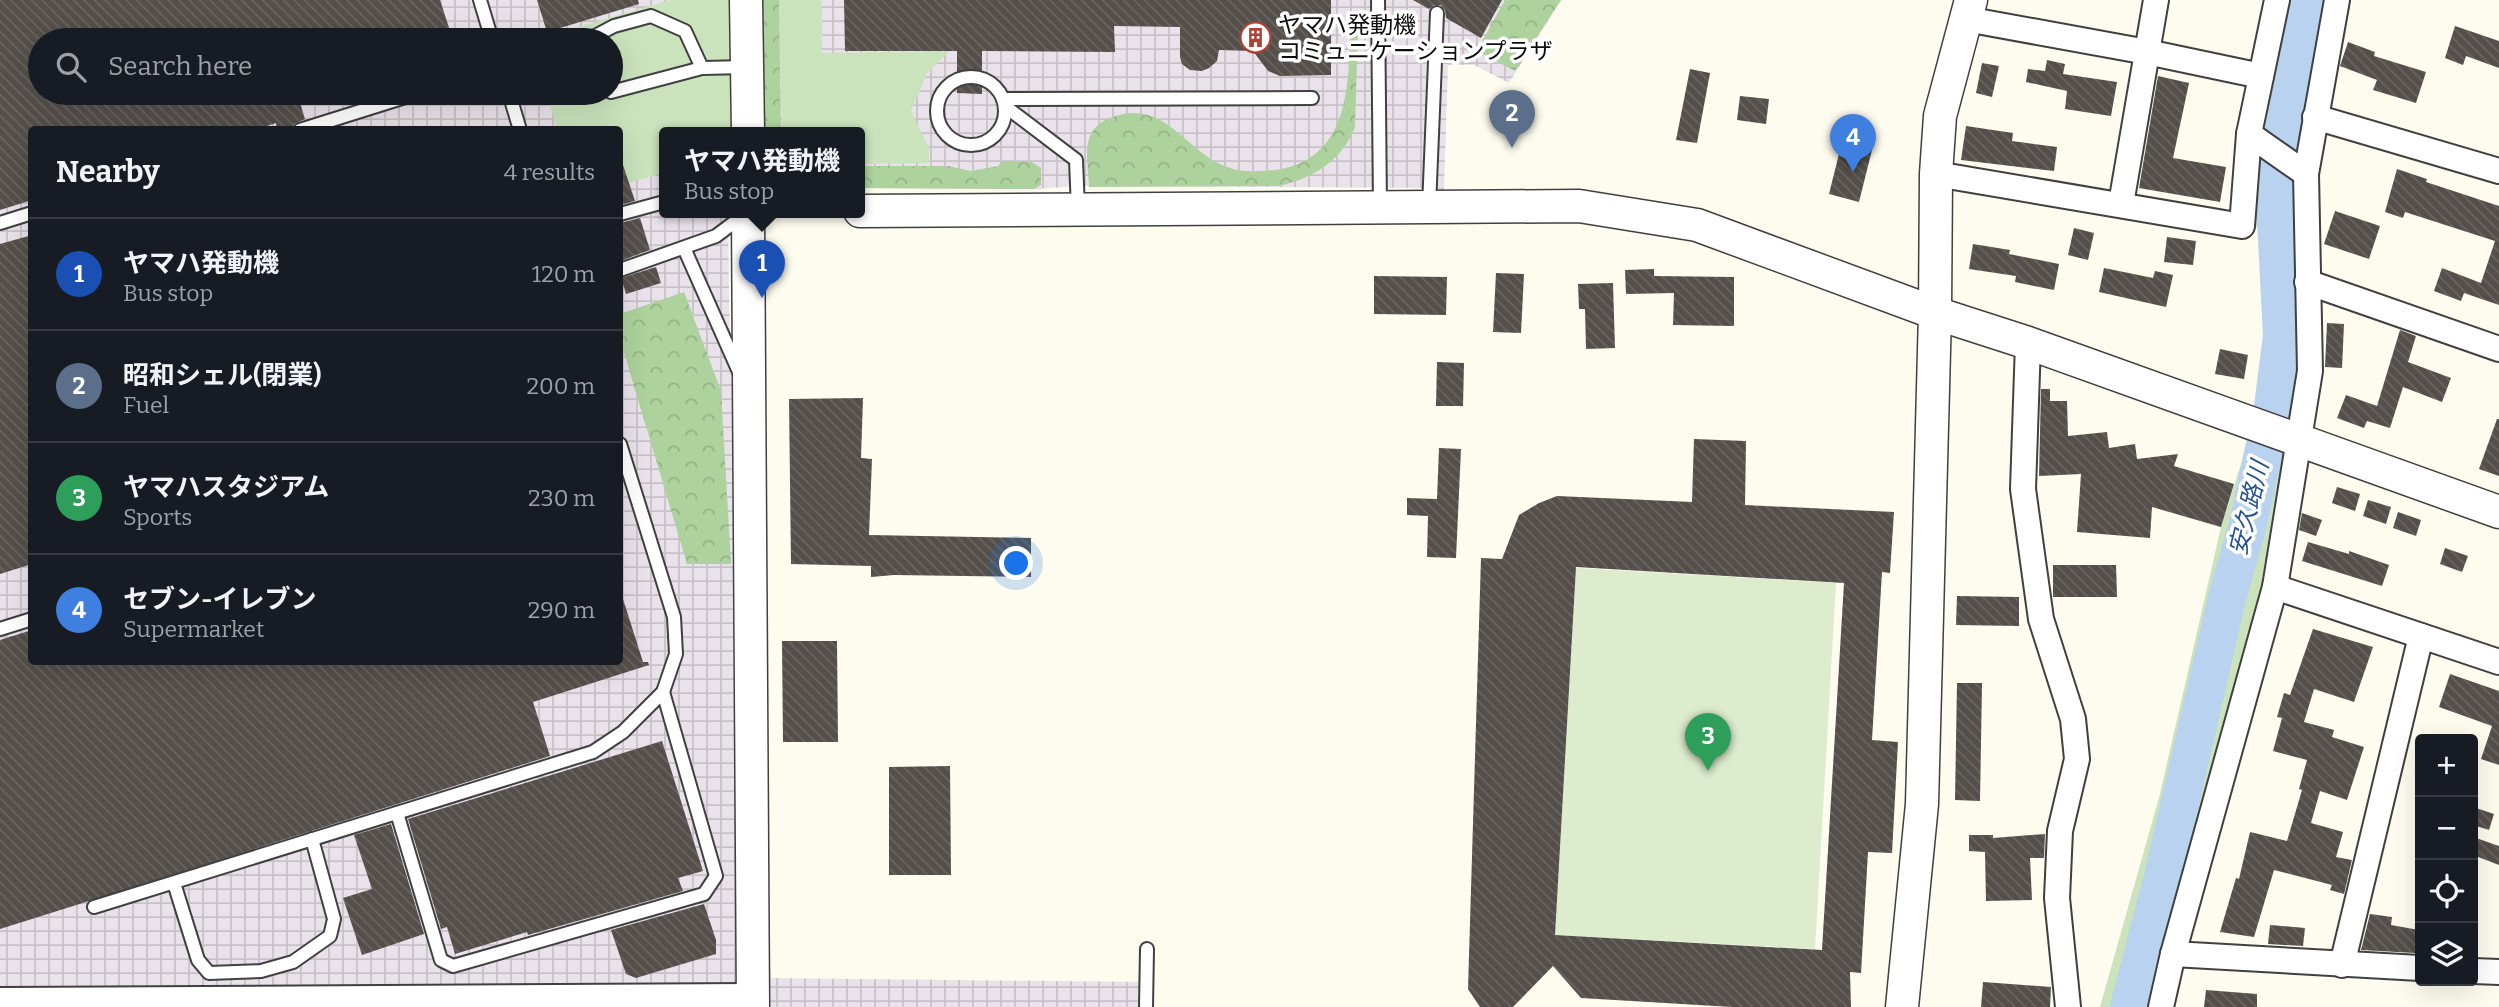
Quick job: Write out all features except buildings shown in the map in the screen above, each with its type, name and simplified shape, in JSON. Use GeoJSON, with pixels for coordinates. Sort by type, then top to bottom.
{"type":"FeatureCollection","features":[{"type":"Feature","properties":{"kind":"street"},"geometry":{"type":"LineString","coordinates":[[746,0],[748,127]]}},
{"type":"Feature","properties":{"kind":"street"},"geometry":{"type":"LineString","coordinates":[[2121,204],[2156,0]]}},
{"type":"Feature","properties":{"kind":"street"},"geometry":{"type":"LineString","coordinates":[[1936,174],[2242,226],[2262,76],[2277,0]]}},
{"type":"Feature","properties":{"kind":"street"},"geometry":{"type":"LineString","coordinates":[[2161,1007],[2173,954],[2275,587],[2310,371],[2301,171],[2315,117],[2337,0]]}},
{"type":"Feature","properties":{"kind":"street"},"geometry":{"type":"LineString","coordinates":[[1902,1007],[1922,804],[1936,174],[1940,116],[1968,10],[2262,76]]}},
{"type":"Feature","properties":{"kind":"street"},"geometry":{"type":"LineString","coordinates":[[2315,117],[2499,171]]}},
{"type":"Feature","properties":{"kind":"street"},"geometry":{"type":"LineString","coordinates":[[2254,138],[2301,171]]}},
{"type":"Feature","properties":{"kind":"street"},"geometry":{"type":"LineString","coordinates":[[865,211],[1579,206],[1697,225],[1935,313],[2028,343],[2499,512]]}},
{"type":"Feature","properties":{"kind":"street"},"geometry":{"type":"LineString","coordinates":[[0,1000],[752,1001],[748,218]]}},
{"type":"Feature","properties":{"kind":"street"},"geometry":{"type":"LineString","coordinates":[[2306,282],[2499,349]]}},
{"type":"Feature","properties":{"kind":"street"},"geometry":{"type":"LineString","coordinates":[[2028,343],[2023,489],[2041,618],[2073,719],[2077,759],[2060,831],[2057,898],[2068,1007]]}},
{"type":"Feature","properties":{"kind":"street"},"geometry":{"type":"LineString","coordinates":[[2275,587],[2499,662]]}},
{"type":"Feature","properties":{"kind":"street"},"geometry":{"type":"LineString","coordinates":[[2342,965],[2421,636]]}},
{"type":"Feature","properties":{"kind":"street"},"geometry":{"type":"LineString","coordinates":[[2173,954],[2415,968]]}},
{"type":"Feature","properties":{"kind":"street"},"geometry":{"type":"LineString","coordinates":[[2478,971],[2499,972]]}},
{"type":"Feature","properties":{"kind":"lane"},"geometry":{"type":"LineString","coordinates":[[480,0],[488,28]]}},
{"type":"Feature","properties":{"kind":"lane"},"geometry":{"type":"LineString","coordinates":[[1378,0],[1380,208]]}},
{"type":"Feature","properties":{"kind":"lane"},"geometry":{"type":"LineString","coordinates":[[1429,208],[1437,13]]}},
{"type":"Feature","properties":{"kind":"lane"},"geometry":{"type":"LineString","coordinates":[[610,28],[651,16],[685,31],[702,68]]}},
{"type":"Feature","properties":{"kind":"lane"},"geometry":{"type":"LineString","coordinates":[[623,89],[702,68],[747,67]]}},
{"type":"Feature","properties":{"kind":"lane"},"geometry":{"type":"LineString","coordinates":[[1004,103],[1003,125],[991,139],[974,145],[957,142],[943,131],[936,114],[940,96],[951,82],[968,76],[986,79],[1000,91],[1004,103],[1076,160],[1078,210]]}},
{"type":"Feature","properties":{"kind":"lane"},"geometry":{"type":"LineString","coordinates":[[1004,103],[1312,98]]}},
{"type":"Feature","properties":{"kind":"lane"},"geometry":{"type":"LineString","coordinates":[[313,126],[380,105]]}},
{"type":"Feature","properties":{"kind":"lane"},"geometry":{"type":"LineString","coordinates":[[513,105],[519,126]]}},
{"type":"Feature","properties":{"kind":"lane"},"geometry":{"type":"LineString","coordinates":[[623,213],[659,203]]}},
{"type":"Feature","properties":{"kind":"lane"},"geometry":{"type":"LineString","coordinates":[[0,223],[28,215]]}},
{"type":"Feature","properties":{"kind":"lane"},"geometry":{"type":"LineString","coordinates":[[623,269],[716,236],[740,218]]}},
{"type":"Feature","properties":{"kind":"lane"},"geometry":{"type":"LineString","coordinates":[[684,248],[749,393]]}},
{"type":"Feature","properties":{"kind":"lane"},"geometry":{"type":"LineString","coordinates":[[94,907],[593,752],[623,732],[663,692],[677,654],[674,617],[623,454]]}},
{"type":"Feature","properties":{"kind":"lane"},"geometry":{"type":"LineString","coordinates":[[0,629],[28,620]]}},
{"type":"Feature","properties":{"kind":"lane"},"geometry":{"type":"LineString","coordinates":[[397,813],[441,960],[453,966],[704,894],[716,876],[663,692]]}},
{"type":"Feature","properties":{"kind":"lane"},"geometry":{"type":"LineString","coordinates":[[174,883],[198,960],[209,973],[261,971],[293,962],[330,936],[334,919],[312,839]]}},
{"type":"Feature","properties":{"kind":"lane"},"geometry":{"type":"LineString","coordinates":[[1146,1007],[1147,949]]}},
{"type":"Feature","properties":{"kind":"shaded area"},"geometry":{"type":"Polygon","coordinates":[[[0,0],[729,0],[666,127],[659,127],[659,218],[728,218],[730,352],[771,978],[1146,982],[1154,1007],[0,1007],[0,0]]]}},
{"type":"Feature","properties":{"kind":"shaded area"},"geometry":{"type":"Polygon","coordinates":[[[759,0],[1561,0],[1509,83],[1474,65],[1448,65],[1444,190],[1077,186],[1034,189],[865,188],[865,127],[760,127],[759,0]]]}},
{"type":"Feature","properties":{"kind":"green space"},"geometry":{"type":"Polygon","coordinates":[[[670,0],[744,0],[736,127],[659,127],[659,174],[623,184],[623,126],[556,126],[550,105],[623,105],[623,28],[575,28],[670,0]]]}},
{"type":"Feature","properties":{"kind":"green space"},"geometry":{"type":"Polygon","coordinates":[[[759,0],[779,0],[781,127],[760,127],[759,0]]]}},
{"type":"Feature","properties":{"kind":"green space"},"geometry":{"type":"Polygon","coordinates":[[[779,0],[822,0],[822,53],[950,51],[927,73],[911,111],[929,148],[929,163],[865,164],[865,127],[782,127],[779,0]]]}},
{"type":"Feature","properties":{"kind":"green space"},"geometry":{"type":"Polygon","coordinates":[[[1505,0],[1561,0],[1515,71],[1477,51],[1505,0]]]}},
{"type":"Feature","properties":{"kind":"green space"},"geometry":{"type":"Polygon","coordinates":[[[2276,0],[2337,0],[2318,104],[2295,470],[2161,1007],[2100,1007],[2160,794],[2221,527],[2261,401],[2267,340],[2265,276],[2258,230],[2244,201],[2276,0]]]}},
{"type":"Feature","properties":{"kind":"green space"},"geometry":{"type":"Polygon","coordinates":[[[1358,28],[1355,127],[1342,149],[1315,173],[1279,186],[1089,187],[1089,138],[1100,123],[1129,113],[1145,114],[1159,120],[1173,128],[1198,150],[1232,169],[1275,170],[1299,164],[1317,152],[1331,137],[1340,118],[1348,75],[1350,30],[1358,28]]]}},
{"type":"Feature","properties":{"kind":"green space"},"geometry":{"type":"Polygon","coordinates":[[[1003,161],[1032,162],[1041,168],[1041,185],[1034,189],[865,188],[865,166],[948,166],[971,171],[998,166],[1003,161]]]}},
{"type":"Feature","properties":{"kind":"green space"},"geometry":{"type":"Polygon","coordinates":[[[684,292],[721,391],[731,564],[687,564],[623,349],[623,313],[684,292]]]}},
{"type":"Feature","properties":{"kind":"green space"},"geometry":{"type":"Polygon","coordinates":[[[1576,568],[1836,583],[1815,949],[1555,935],[1576,568]]]}},
{"type":"Feature","properties":{"kind":"waterway","name":"安久路川"},"geometry":{"type":"LineString","coordinates":[[2129,1007],[2162,881],[2227,598],[2248,524],[2273,407],[2282,336],[2274,181],[2306,0]]}},
{"type":"Feature","properties":{"kind":"place","name":"ヤマハ発動機 コミュニケーションプラザ"},"geometry":{"type":"Point","coordinates":[1255,38]}},
{"type":"Feature","properties":{"kind":"place","name":"昭和シェル(閉業)"},"geometry":{"type":"Point","coordinates":[1512,148]}},
{"type":"Feature","properties":{"kind":"place","name":"セブン-イレブン"},"geometry":{"type":"Point","coordinates":[1853,172]}},
{"type":"Feature","properties":{"kind":"place","name":"ヤマハ発動機"},"geometry":{"type":"Point","coordinates":[762,298]}},
{"type":"Feature","properties":{"kind":"place","name":"ヤマハスタジアム"},"geometry":{"type":"Point","coordinates":[1708,771]}}]}
